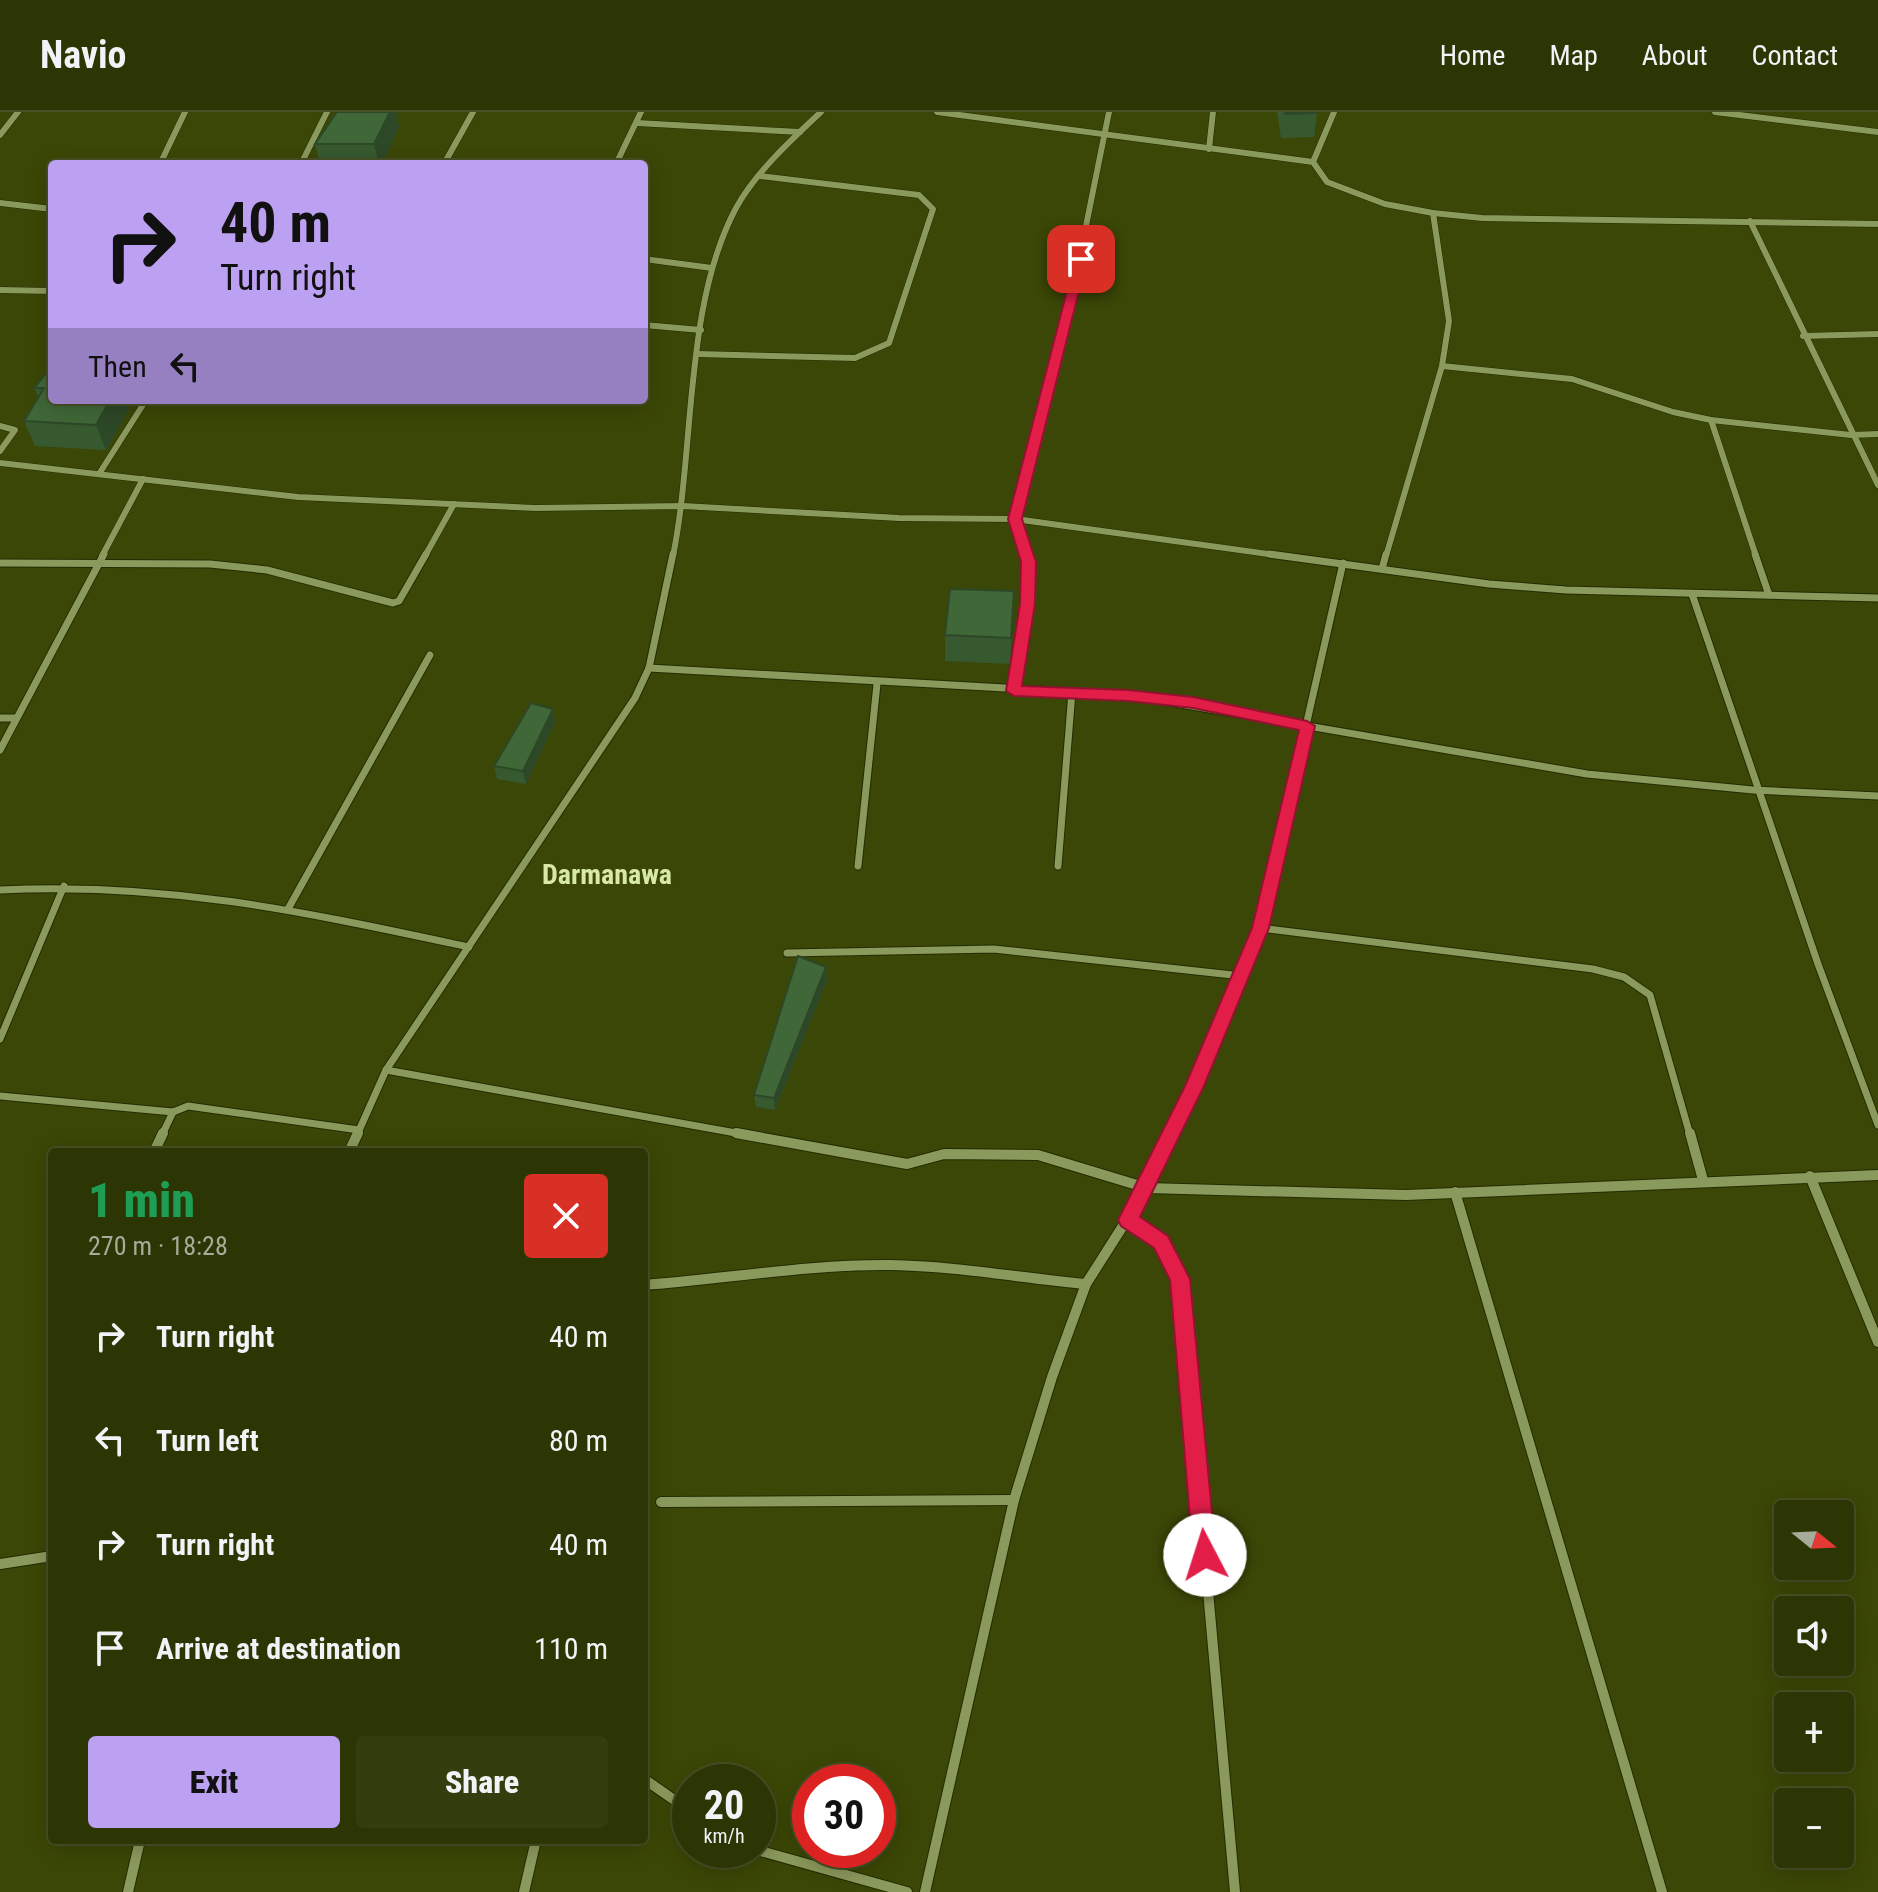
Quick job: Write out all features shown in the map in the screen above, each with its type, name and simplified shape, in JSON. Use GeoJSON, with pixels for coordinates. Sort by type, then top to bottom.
{"type":"FeatureCollection","features":[{"type":"Feature","properties":{"kind":"street"},"geometry":{"type":"LineString","coordinates":[[0,135],[18,112]]}},
{"type":"Feature","properties":{"kind":"street"},"geometry":{"type":"LineString","coordinates":[[162,160],[185,112]]}},
{"type":"Feature","properties":{"kind":"street"},"geometry":{"type":"LineString","coordinates":[[303,160],[327,112]]}},
{"type":"Feature","properties":{"kind":"street"},"geometry":{"type":"LineString","coordinates":[[446,160],[473,112]]}},
{"type":"Feature","properties":{"kind":"street"},"geometry":{"type":"LineString","coordinates":[[618,160],[641,112]]}},
{"type":"Feature","properties":{"kind":"street"},"geometry":{"type":"LineString","coordinates":[[351,1148],[386,1070],[635,698],[649,668],[683,506],[698,354],[712,268],[737,207],[760,176],[821,112]]}},
{"type":"Feature","properties":{"kind":"street"},"geometry":{"type":"LineString","coordinates":[[937,112],[1106,137],[1313,162],[1327,182],[1385,204],[1433,213],[1482,218],[1878,224]]}},
{"type":"Feature","properties":{"kind":"street"},"geometry":{"type":"LineString","coordinates":[[1014,691],[1027,604],[1028,562],[1015,519],[1067,320],[1109,112]]}},
{"type":"Feature","properties":{"kind":"street"},"geometry":{"type":"LineString","coordinates":[[1209,149],[1213,112]]}},
{"type":"Feature","properties":{"kind":"street"},"geometry":{"type":"LineString","coordinates":[[1313,162],[1334,112]]}},
{"type":"Feature","properties":{"kind":"street"},"geometry":{"type":"LineString","coordinates":[[1715,112],[1878,132]]}},
{"type":"Feature","properties":{"kind":"street"},"geometry":{"type":"LineString","coordinates":[[637,123],[800,132]]}},
{"type":"Feature","properties":{"kind":"street"},"geometry":{"type":"LineString","coordinates":[[698,354],[855,358],[889,343],[933,209],[930,203],[919,195],[760,176]]}},
{"type":"Feature","properties":{"kind":"street"},"geometry":{"type":"LineString","coordinates":[[0,203],[48,209]]}},
{"type":"Feature","properties":{"kind":"street"},"geometry":{"type":"LineString","coordinates":[[1382,569],[1442,366],[1449,321],[1433,213]]}},
{"type":"Feature","properties":{"kind":"street"},"geometry":{"type":"LineString","coordinates":[[1750,221],[1803,336],[1878,485]]}},
{"type":"Feature","properties":{"kind":"street"},"geometry":{"type":"LineString","coordinates":[[648,260],[712,268]]}},
{"type":"Feature","properties":{"kind":"street"},"geometry":{"type":"LineString","coordinates":[[0,290],[48,291]]}},
{"type":"Feature","properties":{"kind":"street"},"geometry":{"type":"LineString","coordinates":[[648,325],[701,330]]}},
{"type":"Feature","properties":{"kind":"street"},"geometry":{"type":"LineString","coordinates":[[1803,336],[1878,334]]}},
{"type":"Feature","properties":{"kind":"street"},"geometry":{"type":"LineString","coordinates":[[1442,366],[1572,379],[1673,412],[1711,420],[1851,435],[1878,434]]}},
{"type":"Feature","properties":{"kind":"street"},"geometry":{"type":"LineString","coordinates":[[99,474],[143,404]]}},
{"type":"Feature","properties":{"kind":"street"},"geometry":{"type":"LineString","coordinates":[[1711,420],[1769,595]]}},
{"type":"Feature","properties":{"kind":"street"},"geometry":{"type":"LineString","coordinates":[[0,426],[15,430],[0,451]]}},
{"type":"Feature","properties":{"kind":"street"},"geometry":{"type":"LineString","coordinates":[[0,463],[298,497],[535,508],[683,506],[899,518],[1015,519],[1489,584],[1692,594],[1878,598]]}},
{"type":"Feature","properties":{"kind":"street"},"geometry":{"type":"LineString","coordinates":[[0,750],[143,479]]}},
{"type":"Feature","properties":{"kind":"street"},"geometry":{"type":"LineString","coordinates":[[0,563],[210,564],[267,570],[393,603],[399,601],[454,504]]}},
{"type":"Feature","properties":{"kind":"street"},"geometry":{"type":"LineString","coordinates":[[925,1892],[1014,1500],[1052,1377],[1086,1284],[1147,1188],[1242,976],[1260,928],[1343,563]]}},
{"type":"Feature","properties":{"kind":"street"},"geometry":{"type":"LineString","coordinates":[[1692,594],[1878,1125]]}},
{"type":"Feature","properties":{"kind":"street"},"geometry":{"type":"LineString","coordinates":[[288,909],[430,655]]}},
{"type":"Feature","properties":{"kind":"street"},"geometry":{"type":"LineString","coordinates":[[649,668],[877,684],[1072,692],[1193,702],[1307,726],[1546,768],[1760,793],[1878,796]]}},
{"type":"Feature","properties":{"kind":"street"},"geometry":{"type":"LineString","coordinates":[[858,866],[877,684]]}},
{"type":"Feature","properties":{"kind":"street"},"geometry":{"type":"LineString","coordinates":[[1058,866],[1072,692]]}},
{"type":"Feature","properties":{"kind":"street"},"geometry":{"type":"LineString","coordinates":[[0,718],[15,718]]}},
{"type":"Feature","properties":{"kind":"street"},"geometry":{"type":"LineString","coordinates":[[0,890],[64,886],[182,893],[288,909],[469,947]]}},
{"type":"Feature","properties":{"kind":"street"},"geometry":{"type":"LineString","coordinates":[[0,1039],[64,886]]}},
{"type":"Feature","properties":{"kind":"street"},"geometry":{"type":"LineString","coordinates":[[1260,928],[1593,969],[1624,977],[1650,995],[1703,1180]]}},
{"type":"Feature","properties":{"kind":"street"},"geometry":{"type":"LineString","coordinates":[[787,953],[994,949],[1242,976]]}},
{"type":"Feature","properties":{"kind":"street"},"geometry":{"type":"LineString","coordinates":[[386,1070],[907,1164],[944,1154],[1038,1155],[1147,1188],[1406,1195],[1703,1180],[1878,1175]]}},
{"type":"Feature","properties":{"kind":"street"},"geometry":{"type":"LineString","coordinates":[[0,1096],[173,1112],[188,1106],[359,1130]]}},
{"type":"Feature","properties":{"kind":"street"},"geometry":{"type":"LineString","coordinates":[[156,1148],[173,1112]]}},
{"type":"Feature","properties":{"kind":"street"},"geometry":{"type":"LineString","coordinates":[[1810,1176],[1878,1342]]}},
{"type":"Feature","properties":{"kind":"street"},"geometry":{"type":"LineString","coordinates":[[1455,1192],[1662,1892]]}},
{"type":"Feature","properties":{"kind":"street"},"geometry":{"type":"LineString","coordinates":[[1128,1220],[1161,1242],[1180,1279],[1235,1892]]}},
{"type":"Feature","properties":{"kind":"street"},"geometry":{"type":"LineString","coordinates":[[648,1285],[752,1277],[821,1267],[892,1265],[1086,1284]]}},
{"type":"Feature","properties":{"kind":"street"},"geometry":{"type":"LineString","coordinates":[[661,1502],[1014,1500]]}},
{"type":"Feature","properties":{"kind":"street"},"geometry":{"type":"LineString","coordinates":[[0,1564],[48,1557]]}},
{"type":"Feature","properties":{"kind":"street"},"geometry":{"type":"LineString","coordinates":[[648,1782],[672,1798]]}},
{"type":"Feature","properties":{"kind":"street"},"geometry":{"type":"LineString","coordinates":[[128,1892],[139,1844]]}},
{"type":"Feature","properties":{"kind":"street"},"geometry":{"type":"LineString","coordinates":[[524,1892],[535,1844]]}},
{"type":"Feature","properties":{"kind":"street"},"geometry":{"type":"LineString","coordinates":[[776,1855],[907,1892]]}},
{"type":"Feature","properties":{"kind":"building"},"geometry":{"type":"Polygon","coordinates":[[[337,112],[390,112],[374,144],[315,144],[337,112]]]}},
{"type":"Feature","properties":{"kind":"building"},"geometry":{"type":"Polygon","coordinates":[[[1317,112],[1317,113],[1285,114],[1317,112]]]}},
{"type":"Feature","properties":{"kind":"building"},"geometry":{"type":"Polygon","coordinates":[[[48,371],[48,404],[108,404],[96,425],[24,421],[44,388],[34,388],[48,371]]]}},
{"type":"Feature","properties":{"kind":"building"},"geometry":{"type":"Polygon","coordinates":[[[950,589],[1014,591],[1011,638],[945,635],[950,589]]]}},
{"type":"Feature","properties":{"kind":"building"},"geometry":{"type":"Polygon","coordinates":[[[531,703],[553,709],[523,771],[494,766],[531,703]]]}},
{"type":"Feature","properties":{"kind":"building"},"geometry":{"type":"Polygon","coordinates":[[[798,956],[826,967],[774,1098],[754,1095],[798,956]]]}},
{"type":"Feature","properties":{"kind":"district","name":"Darmanawa"},"geometry":{"type":"Point","coordinates":[607,874]}},
{"type":"Feature","properties":{"kind":"route"},"geometry":{"type":"LineString","coordinates":[[1081,259],[1015,519],[1028,562],[1027,604],[1014,691],[1128,695],[1193,702],[1307,726],[1260,928],[1194,1086],[1147,1188],[1128,1220],[1161,1242],[1180,1279],[1205,1555]]}}]}
